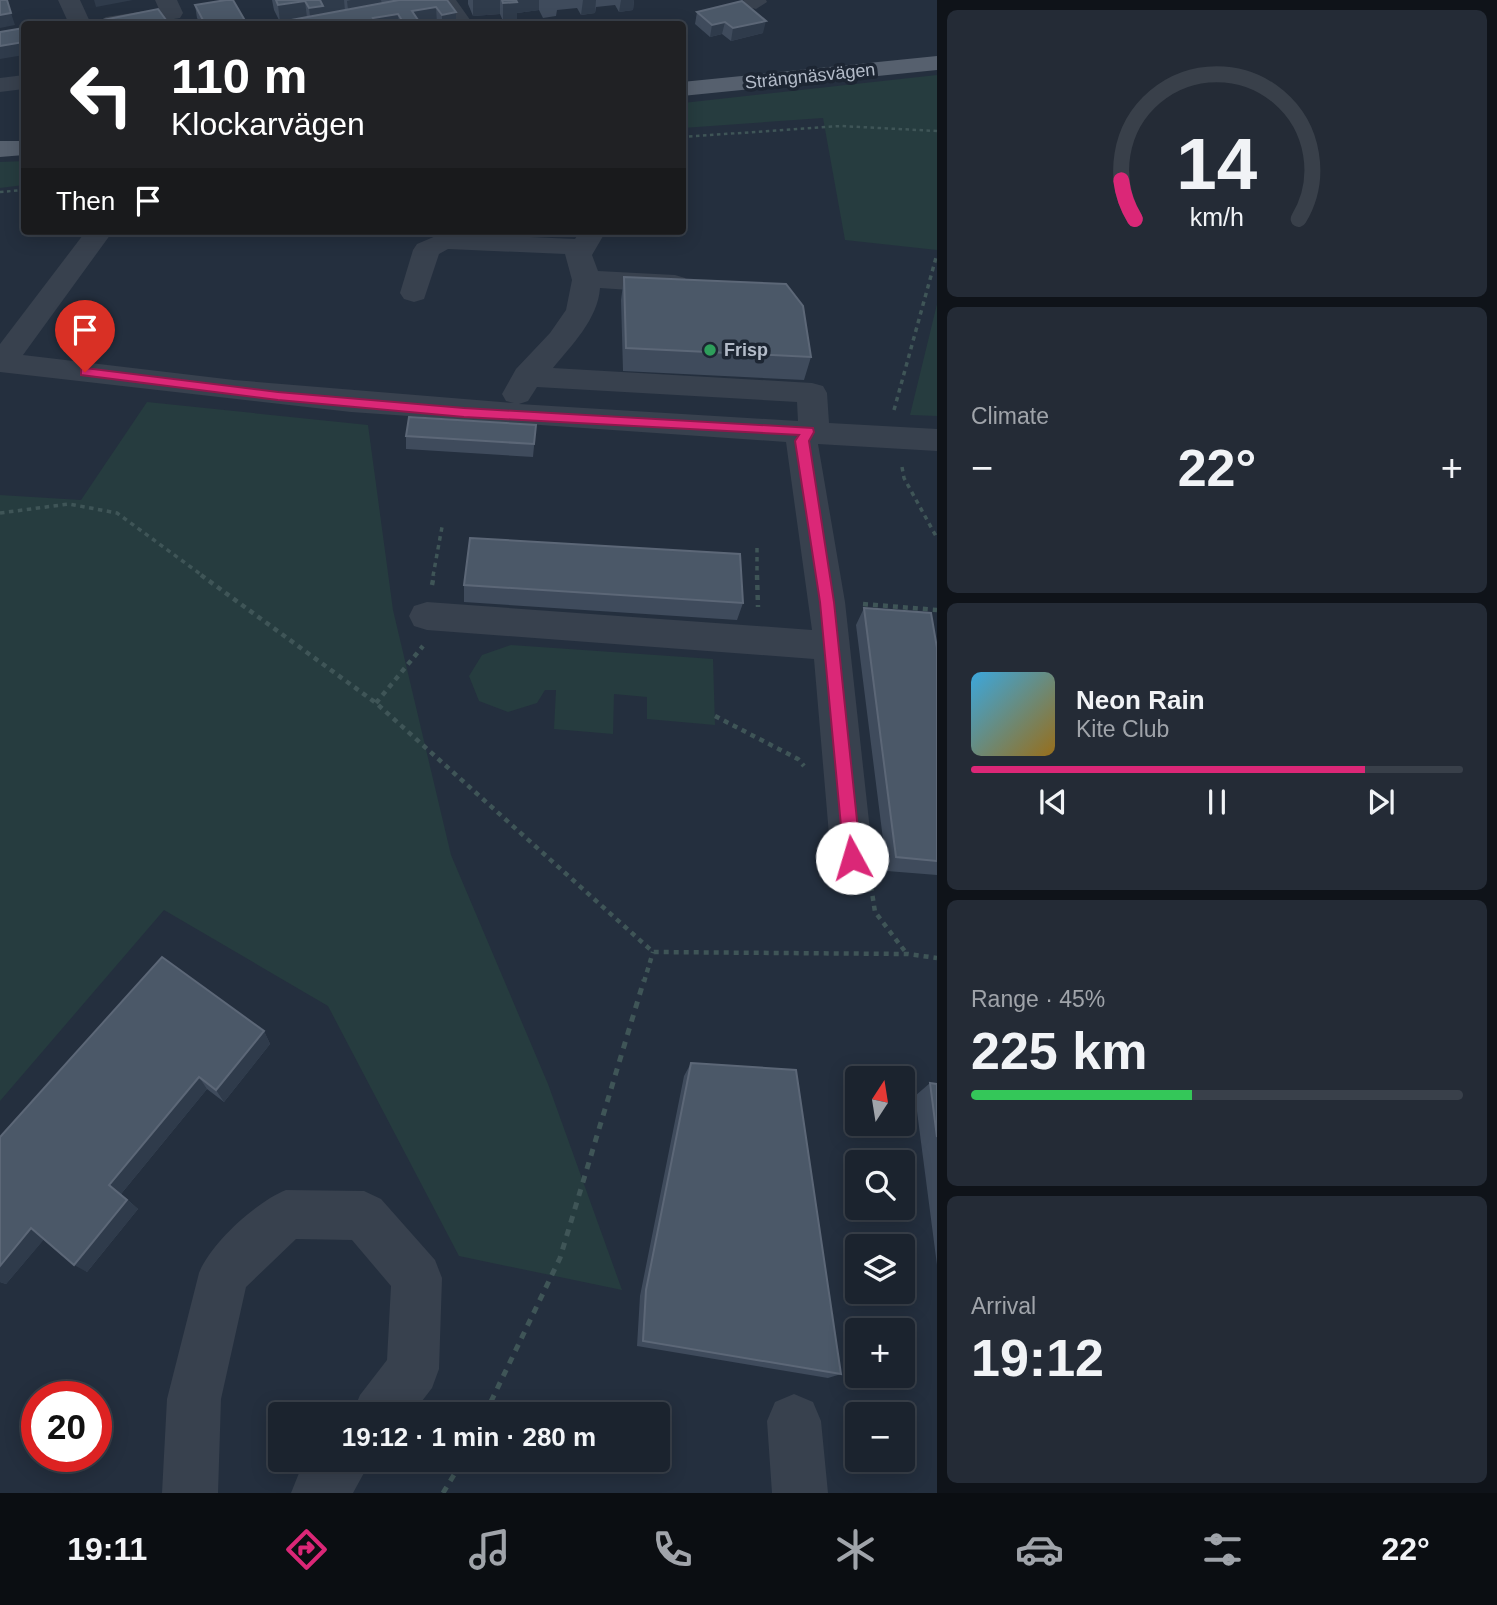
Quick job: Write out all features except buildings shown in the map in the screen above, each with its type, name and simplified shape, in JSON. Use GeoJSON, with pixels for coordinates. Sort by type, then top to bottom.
{"type":"FeatureCollection","features":[{"type":"Feature","properties":{"kind":"main road","name":"Strängnäsvägen"},"geometry":{"type":"LineString","coordinates":[[686,89],[937,63]]}},
{"type":"Feature","properties":{"kind":"main road"},"geometry":{"type":"LineString","coordinates":[[0,132],[21,132]]}},
{"type":"Feature","properties":{"kind":"main road"},"geometry":{"type":"LineString","coordinates":[[0,149],[21,148]]}},
{"type":"Feature","properties":{"kind":"street"},"geometry":{"type":"LineString","coordinates":[[69,0],[79,21]]}},
{"type":"Feature","properties":{"kind":"street"},"geometry":{"type":"LineString","coordinates":[[124,21],[172,13],[166,0]]}},
{"type":"Feature","properties":{"kind":"street"},"geometry":{"type":"LineString","coordinates":[[423,9],[450,1],[460,21]]}},
{"type":"Feature","properties":{"kind":"street"},"geometry":{"type":"LineString","coordinates":[[0,85],[21,82]]}},
{"type":"Feature","properties":{"kind":"street"},"geometry":{"type":"LineString","coordinates":[[1,362],[97,235]]}},
{"type":"Feature","properties":{"kind":"street"},"geometry":{"type":"LineString","coordinates":[[510,415],[511,404],[527,376],[570,328],[586,296],[586,279],[578,255],[588,239]]}},
{"type":"Feature","properties":{"kind":"street"},"geometry":{"type":"LineString","coordinates":[[414,293],[427,250],[443,241],[588,239]]}},
{"type":"Feature","properties":{"kind":"street"},"geometry":{"type":"LineString","coordinates":[[586,279],[696,286]]}},
{"type":"Feature","properties":{"kind":"street"},"geometry":{"type":"LineString","coordinates":[[1,362],[278,396],[510,415],[937,440]]}},
{"type":"Feature","properties":{"kind":"street"},"geometry":{"type":"LineString","coordinates":[[527,376],[812,393],[814,421],[802,441],[827,602],[852,858]]}},
{"type":"Feature","properties":{"kind":"street"},"geometry":{"type":"LineString","coordinates":[[427,616],[830,646]]}},
{"type":"Feature","properties":{"kind":"street"},"geometry":{"type":"LineString","coordinates":[[190,1493],[194,1399],[224,1273],[286,1214],[364,1216],[417,1278],[413,1369],[388,1402]]}},
{"type":"Feature","properties":{"kind":"street"},"geometry":{"type":"LineString","coordinates":[[794,1421],[800,1493]]}},
{"type":"Feature","properties":{"kind":"street"},"geometry":{"type":"LineString","coordinates":[[318,1493],[335,1472]]}},
{"type":"Feature","properties":{"kind":"path"},"geometry":{"type":"LineString","coordinates":[[686,137],[814,125],[880,125],[937,131]]}},
{"type":"Feature","properties":{"kind":"path"},"geometry":{"type":"LineString","coordinates":[[0,192],[21,190]]}},
{"type":"Feature","properties":{"kind":"path"},"geometry":{"type":"LineString","coordinates":[[894,407],[937,253]]}},
{"type":"Feature","properties":{"kind":"path"},"geometry":{"type":"LineString","coordinates":[[901,461],[904,478],[937,538]]}},
{"type":"Feature","properties":{"kind":"path"},"geometry":{"type":"LineString","coordinates":[[0,513],[69,503],[117,513],[376,703],[653,952],[908,954],[937,957]]}},
{"type":"Feature","properties":{"kind":"path"},"geometry":{"type":"LineString","coordinates":[[376,703],[408,668],[424,644],[442,527]]}},
{"type":"Feature","properties":{"kind":"path"},"geometry":{"type":"LineString","coordinates":[[757,548],[758,639]]}},
{"type":"Feature","properties":{"kind":"path"},"geometry":{"type":"LineString","coordinates":[[827,602],[937,610]]}},
{"type":"Feature","properties":{"kind":"path"},"geometry":{"type":"LineString","coordinates":[[715,716],[798,758],[807,769]]}},
{"type":"Feature","properties":{"kind":"path"},"geometry":{"type":"LineString","coordinates":[[852,858],[869,872],[875,912],[908,954]]}},
{"type":"Feature","properties":{"kind":"path"},"geometry":{"type":"LineString","coordinates":[[491,1402],[560,1258],[653,952]]}},
{"type":"Feature","properties":{"kind":"path"},"geometry":{"type":"LineString","coordinates":[[443,1493],[456,1472]]}},
{"type":"Feature","properties":{"kind":"green space"},"geometry":{"type":"Polygon","coordinates":[[[937,75],[937,250],[845,240],[823,118],[686,128],[686,103],[937,75]]]}},
{"type":"Feature","properties":{"kind":"green space"},"geometry":{"type":"Polygon","coordinates":[[[21,161],[21,185],[0,188],[0,162],[21,161]]]}},
{"type":"Feature","properties":{"kind":"green space"},"geometry":{"type":"Polygon","coordinates":[[[937,304],[937,416],[910,415],[937,304]]]}},
{"type":"Feature","properties":{"kind":"green space"},"geometry":{"type":"Polygon","coordinates":[[[147,402],[368,425],[393,610],[451,855],[548,1084],[622,1290],[459,1256],[328,1006],[164,910],[0,1101],[0,495],[81,500],[147,402]]]}},
{"type":"Feature","properties":{"kind":"green space"},"geometry":{"type":"Polygon","coordinates":[[[511,645],[713,659],[715,725],[647,719],[647,697],[614,694],[613,734],[554,729],[556,690],[545,690],[537,703],[508,712],[479,701],[469,676],[482,655],[511,645]]]}},
{"type":"Feature","properties":{"kind":"place","name":"Frisp"},"geometry":{"type":"Point","coordinates":[710,350]}},
{"type":"Feature","properties":{"kind":"route"},"geometry":{"type":"LineString","coordinates":[[85,372],[278,396],[464,412],[808,432],[802,441],[827,602],[852,858]]}}]}
